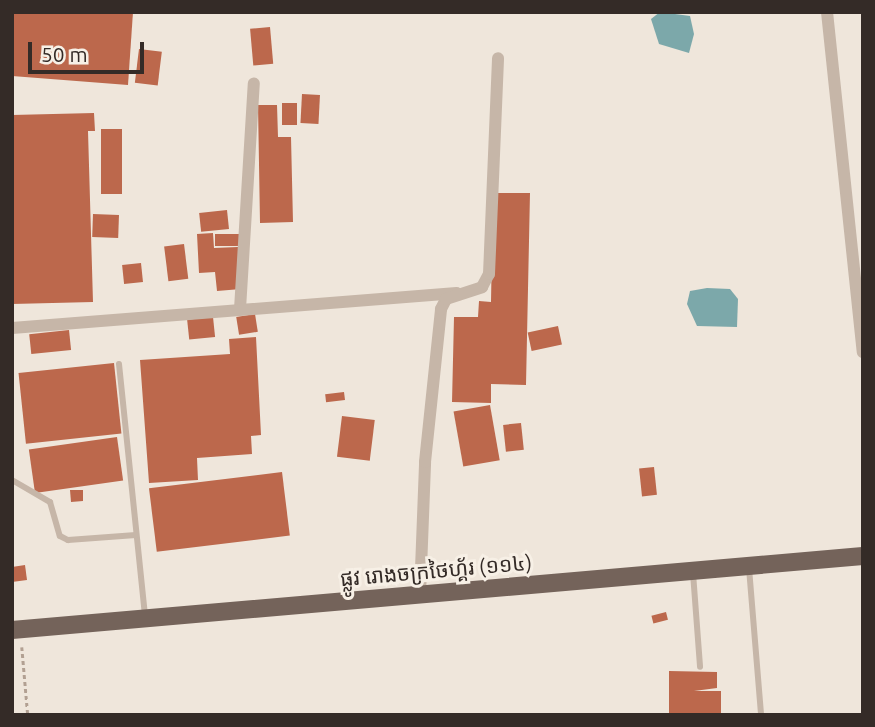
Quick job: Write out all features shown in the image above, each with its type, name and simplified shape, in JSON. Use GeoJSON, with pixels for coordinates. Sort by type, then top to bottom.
{"type":"FeatureCollection","features":[{"type":"Feature","properties":{"kind":"main road","name":"ផ្លូវ រោងចក្រថៃហ្គ័រ (១១៤)"},"geometry":{"type":"LineString","coordinates":[[17,630],[749,566],[862,552]]}},
{"type":"Feature","properties":{"kind":"street"},"geometry":{"type":"LineString","coordinates":[[827,12],[858,255],[863,352]]}},
{"type":"Feature","properties":{"kind":"street"},"geometry":{"type":"LineString","coordinates":[[420,595],[436,341],[446,299],[482,287],[489,274],[498,58]]}},
{"type":"Feature","properties":{"kind":"street"},"geometry":{"type":"LineString","coordinates":[[240,309],[254,83]]}},
{"type":"Feature","properties":{"kind":"street"},"geometry":{"type":"LineString","coordinates":[[12,328],[461,293]]}},
{"type":"Feature","properties":{"kind":"lane"},"geometry":{"type":"LineString","coordinates":[[119,364],[145,618]]}},
{"type":"Feature","properties":{"kind":"lane"},"geometry":{"type":"LineString","coordinates":[[12,480],[50,502],[60,536],[68,540],[136,535]]}},
{"type":"Feature","properties":{"kind":"lane"},"geometry":{"type":"LineString","coordinates":[[749,566],[761,715]]}},
{"type":"Feature","properties":{"kind":"lane"},"geometry":{"type":"LineString","coordinates":[[693,571],[700,667]]}},
{"type":"Feature","properties":{"kind":"path"},"geometry":{"type":"LineString","coordinates":[[17,630],[28,715]]}},
{"type":"Feature","properties":{"kind":"water"},"geometry":{"type":"Polygon","coordinates":[[[660,12],[690,16],[694,34],[689,53],[659,44],[651,19],[660,12]]]}},
{"type":"Feature","properties":{"kind":"water"},"geometry":{"type":"Polygon","coordinates":[[[707,288],[730,289],[738,299],[737,327],[697,326],[687,304],[690,291],[707,288]]]}},
{"type":"Feature","properties":{"kind":"building"},"geometry":{"type":"Polygon","coordinates":[[[12,12],[133,12],[128,85],[12,76],[12,12]]]}},
{"type":"Feature","properties":{"kind":"building"},"geometry":{"type":"Polygon","coordinates":[[[270,27],[273,64],[253,66],[250,29],[270,27]]]}},
{"type":"Feature","properties":{"kind":"building"},"geometry":{"type":"Polygon","coordinates":[[[139,49],[162,52],[158,86],[135,83],[139,49]]]}},
{"type":"Feature","properties":{"kind":"building"},"geometry":{"type":"Polygon","coordinates":[[[302,94],[320,95],[318,124],[300,123],[302,94]]]}},
{"type":"Feature","properties":{"kind":"building"},"geometry":{"type":"Polygon","coordinates":[[[282,103],[297,103],[297,125],[282,125],[282,103]]]}},
{"type":"Feature","properties":{"kind":"building"},"geometry":{"type":"Polygon","coordinates":[[[258,105],[277,105],[278,137],[291,137],[293,222],[260,223],[258,105]]]}},
{"type":"Feature","properties":{"kind":"building"},"geometry":{"type":"Polygon","coordinates":[[[94,113],[95,131],[88,131],[93,302],[12,304],[12,115],[94,113]]]}},
{"type":"Feature","properties":{"kind":"building"},"geometry":{"type":"Polygon","coordinates":[[[101,129],[122,129],[122,194],[101,194],[101,129]]]}},
{"type":"Feature","properties":{"kind":"building"},"geometry":{"type":"Polygon","coordinates":[[[493,193],[530,193],[526,385],[491,384],[491,403],[452,402],[454,317],[478,317],[479,301],[491,302],[493,193]]]}},
{"type":"Feature","properties":{"kind":"building"},"geometry":{"type":"Polygon","coordinates":[[[227,210],[229,229],[201,232],[199,213],[227,210]]]}},
{"type":"Feature","properties":{"kind":"building"},"geometry":{"type":"Polygon","coordinates":[[[93,214],[119,215],[118,238],[92,237],[93,214]]]}},
{"type":"Feature","properties":{"kind":"building"},"geometry":{"type":"Polygon","coordinates":[[[213,233],[214,248],[238,247],[241,289],[217,291],[215,272],[199,273],[197,234],[213,233]]]}},
{"type":"Feature","properties":{"kind":"building"},"geometry":{"type":"Polygon","coordinates":[[[215,234],[239,234],[239,246],[215,246],[215,234]]]}},
{"type":"Feature","properties":{"kind":"building"},"geometry":{"type":"Polygon","coordinates":[[[184,244],[188,279],[168,281],[164,246],[184,244]]]}},
{"type":"Feature","properties":{"kind":"building"},"geometry":{"type":"Polygon","coordinates":[[[141,263],[143,282],[124,284],[122,265],[141,263]]]}},
{"type":"Feature","properties":{"kind":"building"},"geometry":{"type":"Polygon","coordinates":[[[255,314],[258,332],[239,335],[236,317],[255,314]]]}},
{"type":"Feature","properties":{"kind":"building"},"geometry":{"type":"Polygon","coordinates":[[[213,317],[215,337],[189,340],[187,320],[213,317]]]}},
{"type":"Feature","properties":{"kind":"building"},"geometry":{"type":"Polygon","coordinates":[[[558,326],[562,345],[532,351],[528,332],[558,326]]]}},
{"type":"Feature","properties":{"kind":"building"},"geometry":{"type":"Polygon","coordinates":[[[69,330],[71,350],[31,354],[29,334],[69,330]]]}},
{"type":"Feature","properties":{"kind":"building"},"geometry":{"type":"Polygon","coordinates":[[[256,337],[261,435],[251,436],[252,454],[197,458],[198,480],[149,483],[140,360],[230,354],[229,339],[256,337]]]}},
{"type":"Feature","properties":{"kind":"building"},"geometry":{"type":"Polygon","coordinates":[[[114,363],[121,434],[26,444],[19,373],[114,363]]]}},
{"type":"Feature","properties":{"kind":"building"},"geometry":{"type":"Polygon","coordinates":[[[344,392],[345,400],[326,402],[325,394],[344,392]]]}},
{"type":"Feature","properties":{"kind":"building"},"geometry":{"type":"Polygon","coordinates":[[[490,405],[500,460],[463,467],[454,411],[490,405]]]}},
{"type":"Feature","properties":{"kind":"building"},"geometry":{"type":"Polygon","coordinates":[[[342,416],[375,420],[370,461],[337,457],[342,416]]]}},
{"type":"Feature","properties":{"kind":"building"},"geometry":{"type":"Polygon","coordinates":[[[521,423],[524,450],[506,452],[503,425],[521,423]]]}},
{"type":"Feature","properties":{"kind":"building"},"geometry":{"type":"Polygon","coordinates":[[[117,437],[123,481],[35,493],[29,449],[117,437]]]}},
{"type":"Feature","properties":{"kind":"building"},"geometry":{"type":"Polygon","coordinates":[[[654,467],[657,495],[642,496],[639,469],[654,467]]]}},
{"type":"Feature","properties":{"kind":"building"},"geometry":{"type":"Polygon","coordinates":[[[282,472],[290,536],[157,552],[149,488],[282,472]]]}},
{"type":"Feature","properties":{"kind":"building"},"geometry":{"type":"Polygon","coordinates":[[[70,490],[83,490],[83,501],[71,502],[70,490]]]}},
{"type":"Feature","properties":{"kind":"building"},"geometry":{"type":"Polygon","coordinates":[[[25,565],[27,580],[12,582],[12,567],[25,565]]]}},
{"type":"Feature","properties":{"kind":"building"},"geometry":{"type":"Polygon","coordinates":[[[666,612],[668,620],[653,623],[651,616],[666,612]]]}},
{"type":"Feature","properties":{"kind":"building"},"geometry":{"type":"Polygon","coordinates":[[[669,671],[717,672],[717,688],[694,691],[721,691],[721,715],[669,715],[669,671]]]}}]}
